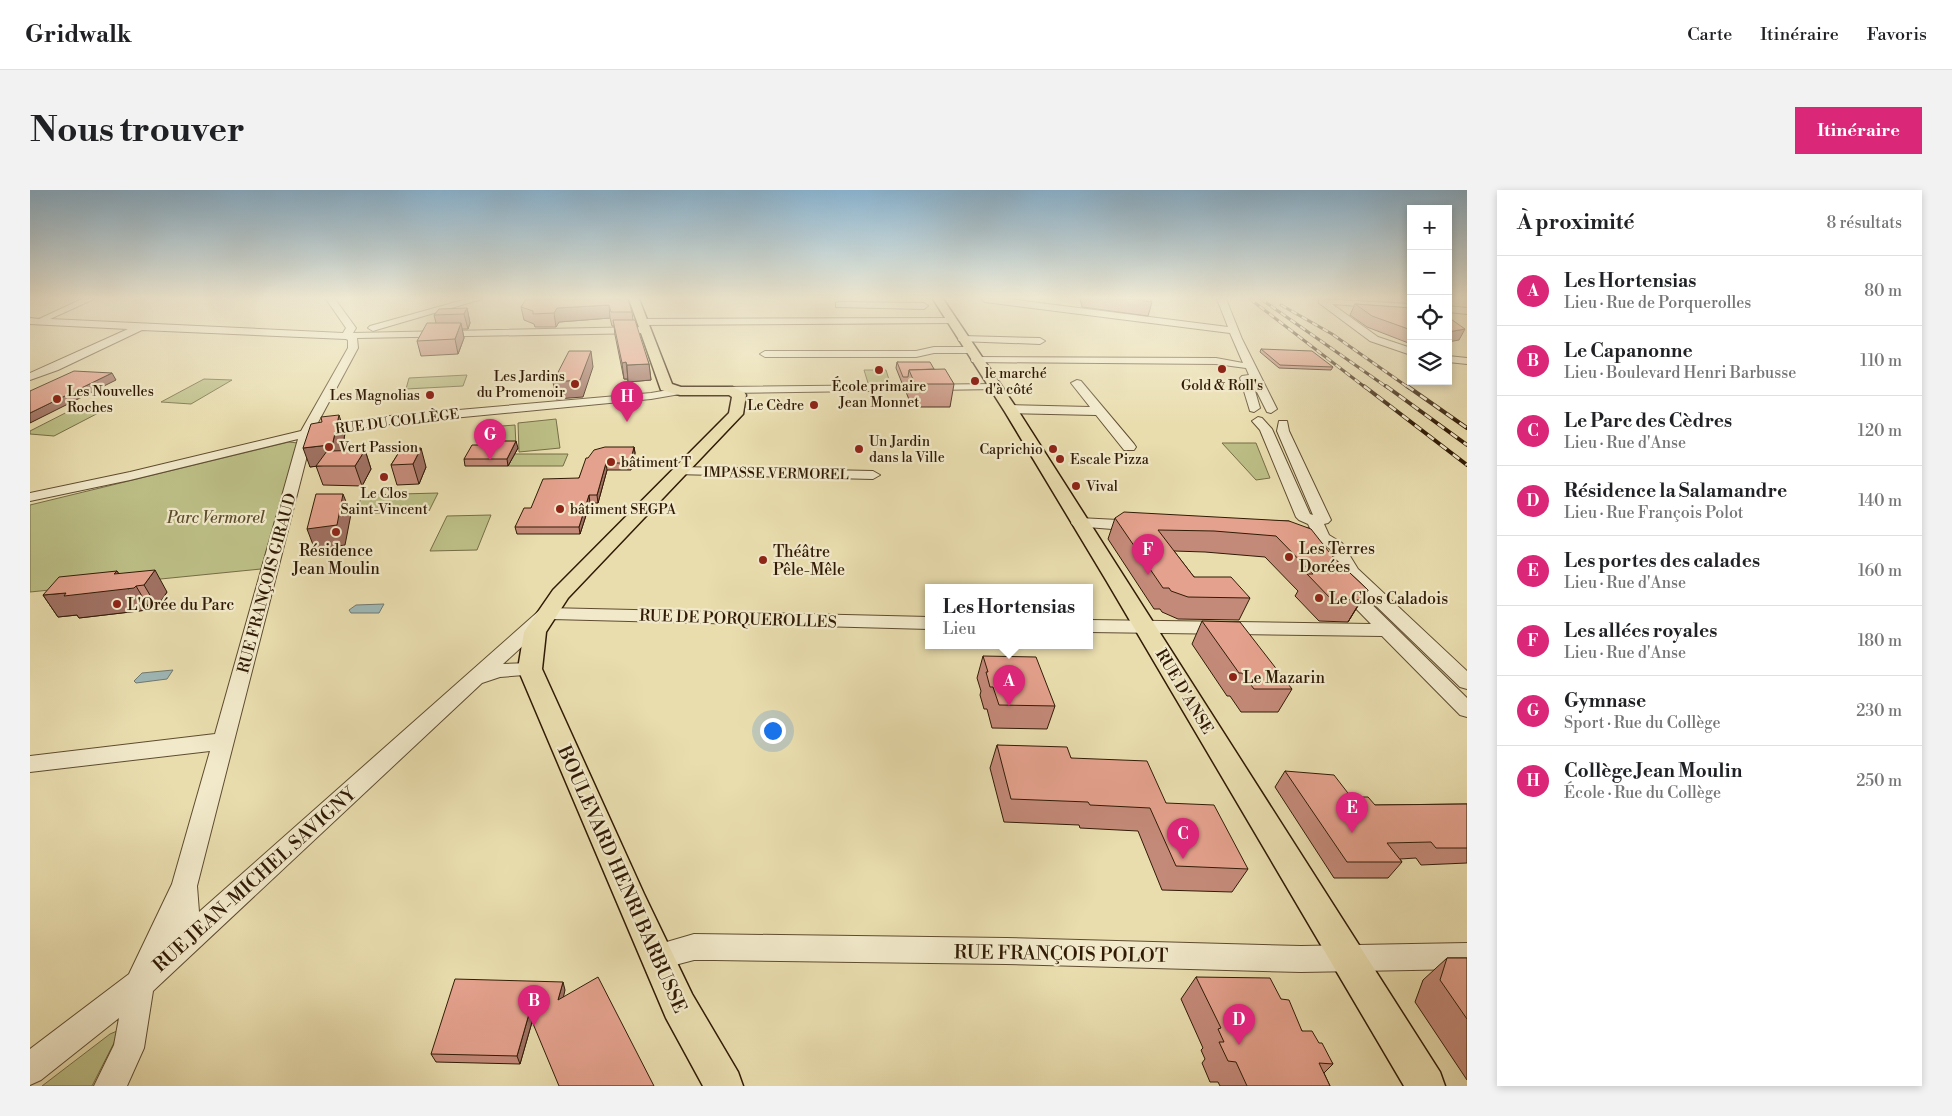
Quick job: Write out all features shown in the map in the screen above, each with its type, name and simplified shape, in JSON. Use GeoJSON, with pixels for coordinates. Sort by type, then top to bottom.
{"type":"FeatureCollection","features":[{"type":"Feature","properties":{"kind":"main road"},"geometry":{"type":"LineString","coordinates":[[649,341],[666,387],[680,391],[726,390],[737,393],[737,406]]}},
{"type":"Feature","properties":{"kind":"main road","name":"RUE D'ANSE"},"geometry":{"type":"LineString","coordinates":[[964,341],[1010,410],[1145,626],[1426,1086]]}},
{"type":"Feature","properties":{"kind":"main road","name":"RUE JEAN-MICHEL SAVIGNY"},"geometry":{"type":"LineString","coordinates":[[531,661],[535,632],[560,594],[680,471],[737,406]]}},
{"type":"Feature","properties":{"kind":"main road","name":"BOULEVARD HENRI BARBUSSE"},"geometry":{"type":"LineString","coordinates":[[531,661],[656,957],[679,1006],[724,1086]]}},
{"type":"Feature","properties":{"kind":"street"},"geometry":{"type":"LineString","coordinates":[[30,377],[54,368],[110,341]]}},
{"type":"Feature","properties":{"kind":"street","name":"RUE FRANÇOIS GIRAUD"},"geometry":{"type":"LineString","coordinates":[[139,984],[185,884],[307,433],[353,348],[353,341]]}},
{"type":"Feature","properties":{"kind":"street"},"geometry":{"type":"LineString","coordinates":[[969,350],[1040,341]]}},
{"type":"Feature","properties":{"kind":"street"},"geometry":{"type":"LineString","coordinates":[[1234,341],[1254,408]]}},
{"type":"Feature","properties":{"kind":"street"},"geometry":{"type":"LineString","coordinates":[[1236,341],[1271,409]]}},
{"type":"Feature","properties":{"kind":"street"},"geometry":{"type":"LineString","coordinates":[[1379,341],[1407,351]]}},
{"type":"Feature","properties":{"kind":"street"},"geometry":{"type":"LineString","coordinates":[[765,354],[916,354],[934,350],[969,350],[1216,361],[1243,366]]}},
{"type":"Feature","properties":{"kind":"street"},"geometry":{"type":"LineString","coordinates":[[1452,359],[1467,361]]}},
{"type":"Feature","properties":{"kind":"street"},"geometry":{"type":"LineString","coordinates":[[1078,382],[1130,447]]}},
{"type":"Feature","properties":{"kind":"street"},"geometry":{"type":"LineString","coordinates":[[726,390],[995,387]]}},
{"type":"Feature","properties":{"kind":"street","name":"RUE JEAN-MICHEL SAVIGNY"},"geometry":{"type":"LineString","coordinates":[[737,406],[767,389]]}},
{"type":"Feature","properties":{"kind":"street","name":"RUE DU COLLÈGE"},"geometry":{"type":"LineString","coordinates":[[30,497],[130,476],[307,433],[390,420],[652,396],[680,391]]}},
{"type":"Feature","properties":{"kind":"street"},"geometry":{"type":"LineString","coordinates":[[1254,408],[1271,409],[1282,412],[1290,418],[1290,422],[1284,424],[1258,421],[1248,417],[1244,412],[1247,409],[1254,408]]}},
{"type":"Feature","properties":{"kind":"street"},"geometry":{"type":"LineString","coordinates":[[1010,410],[1100,411]]}},
{"type":"Feature","properties":{"kind":"street"},"geometry":{"type":"LineString","coordinates":[[1258,421],[1266,430],[1304,517],[1319,537]]}},
{"type":"Feature","properties":{"kind":"street"},"geometry":{"type":"LineString","coordinates":[[1284,424],[1283,431],[1324,520],[1319,537]]}},
{"type":"Feature","properties":{"kind":"street","name":"IMPASSE VERMOREL"},"geometry":{"type":"LineString","coordinates":[[680,471],[873,474]]}},
{"type":"Feature","properties":{"kind":"street"},"geometry":{"type":"LineString","coordinates":[[1080,523],[1156,527]]}},
{"type":"Feature","properties":{"kind":"street"},"geometry":{"type":"LineString","coordinates":[[1279,532],[1319,537],[1336,546],[1351,572],[1467,682]]}},
{"type":"Feature","properties":{"kind":"street"},"geometry":{"type":"LineString","coordinates":[[1332,572],[1386,630],[1467,710]]}},
{"type":"Feature","properties":{"kind":"street","name":"RUE JEAN-MICHEL SAVIGNY"},"geometry":{"type":"LineString","coordinates":[[30,1069],[139,984],[547,613]]}},
{"type":"Feature","properties":{"kind":"street","name":"RUE DE PORQUEROLLES"},"geometry":{"type":"LineString","coordinates":[[547,613],[925,623]]}},
{"type":"Feature","properties":{"kind":"street"},"geometry":{"type":"LineString","coordinates":[[1093,626],[1386,630]]}},
{"type":"Feature","properties":{"kind":"street","name":"RUE JEAN-MICHEL SAVIGNY"},"geometry":{"type":"LineString","coordinates":[[471,682],[496,670],[531,661]]}},
{"type":"Feature","properties":{"kind":"street"},"geometry":{"type":"LineString","coordinates":[[30,764],[224,741]]}},
{"type":"Feature","properties":{"kind":"street","name":"RUE FRANÇOIS GIRAUD"},"geometry":{"type":"LineString","coordinates":[[185,884],[186,927],[196,931]]}},
{"type":"Feature","properties":{"kind":"street","name":"RUE FRANÇOIS POLOT"},"geometry":{"type":"LineString","coordinates":[[656,957],[694,948],[714,947],[1347,959],[1467,956]]}},
{"type":"Feature","properties":{"kind":"street"},"geometry":{"type":"LineString","coordinates":[[110,1086],[129,1048],[139,984]]}},
{"type":"Feature","properties":{"kind":"green space"},"geometry":{"type":"Polygon","coordinates":[[[864,370],[886,370],[890,383],[868,383],[864,370]]]}},
{"type":"Feature","properties":{"kind":"green space"},"geometry":{"type":"Polygon","coordinates":[[[467,375],[463,386],[406,389],[409,378],[467,375]]]}},
{"type":"Feature","properties":{"kind":"green space"},"geometry":{"type":"Polygon","coordinates":[[[204,379],[232,380],[191,404],[161,402],[204,379]]]}},
{"type":"Feature","properties":{"kind":"green space"},"geometry":{"type":"Polygon","coordinates":[[[77,407],[106,409],[54,436],[30,434],[30,431],[77,407]]]}},
{"type":"Feature","properties":{"kind":"green space"},"geometry":{"type":"Polygon","coordinates":[[[556,419],[560,448],[519,452],[518,423],[556,419]]]}},
{"type":"Feature","properties":{"kind":"green space"},"geometry":{"type":"Polygon","coordinates":[[[515,425],[516,446],[488,449],[489,427],[515,425]]]}},
{"type":"Feature","properties":{"kind":"green space","name":"Parc Vermorel"},"geometry":{"type":"Polygon","coordinates":[[[289,442],[298,443],[261,569],[30,592],[30,505],[289,442]]]}},
{"type":"Feature","properties":{"kind":"green space"},"geometry":{"type":"Polygon","coordinates":[[[1222,443],[1256,443],[1270,478],[1256,480],[1222,443]]]}},
{"type":"Feature","properties":{"kind":"green space"},"geometry":{"type":"Polygon","coordinates":[[[514,454],[568,454],[563,466],[508,466],[514,454]]]}},
{"type":"Feature","properties":{"kind":"green space"},"geometry":{"type":"Polygon","coordinates":[[[438,493],[429,511],[351,514],[364,495],[438,493]]]}},
{"type":"Feature","properties":{"kind":"green space"},"geometry":{"type":"Polygon","coordinates":[[[491,515],[477,550],[430,551],[447,516],[491,515]]]}},
{"type":"Feature","properties":{"kind":"green space"},"geometry":{"type":"Polygon","coordinates":[[[117,1031],[118,1035],[92,1086],[42,1086],[110,1034],[117,1031]]]}},
{"type":"Feature","properties":{"kind":"water"},"geometry":{"type":"Polygon","coordinates":[[[384,604],[379,613],[351,613],[349,610],[356,605],[384,604]]]}},
{"type":"Feature","properties":{"kind":"water"},"geometry":{"type":"Polygon","coordinates":[[[173,670],[167,679],[136,683],[134,681],[142,673],[173,670]]]}},
{"type":"Feature","properties":{"kind":"building"},"geometry":{"type":"Polygon","coordinates":[[[617,341],[642,341],[649,364],[627,365],[626,362],[622,363],[617,341]]]}},
{"type":"Feature","properties":{"kind":"building"},"geometry":{"type":"Polygon","coordinates":[[[1261,349],[1312,351],[1333,367],[1280,365],[1261,349]]]}},
{"type":"Feature","properties":{"kind":"building"},"geometry":{"type":"Polygon","coordinates":[[[569,351],[591,351],[580,380],[553,382],[569,351]]]}},
{"type":"Feature","properties":{"kind":"building"},"geometry":{"type":"Polygon","coordinates":[[[897,362],[930,362],[934,369],[909,370],[908,377],[903,377],[897,362]]]}},
{"type":"Feature","properties":{"kind":"building"},"geometry":{"type":"Polygon","coordinates":[[[945,369],[954,384],[915,384],[909,370],[945,369]]]}},
{"type":"Feature","properties":{"kind":"building"},"geometry":{"type":"Polygon","coordinates":[[[74,371],[112,373],[30,413],[30,391],[74,371]]]}},
{"type":"Feature","properties":{"kind":"building"},"geometry":{"type":"Polygon","coordinates":[[[339,415],[331,451],[329,445],[303,448],[311,424],[322,422],[321,417],[339,415]]]}},
{"type":"Feature","properties":{"kind":"building"},"geometry":{"type":"Polygon","coordinates":[[[494,441],[516,441],[507,459],[464,459],[472,445],[491,445],[494,441]]]}},
{"type":"Feature","properties":{"kind":"building"},"geometry":{"type":"Polygon","coordinates":[[[605,447],[634,447],[630,463],[606,463],[597,495],[589,495],[579,527],[515,527],[524,508],[531,508],[543,479],[579,478],[586,458],[594,450],[605,447]]]}},
{"type":"Feature","properties":{"kind":"building"},"geometry":{"type":"Polygon","coordinates":[[[421,448],[413,464],[391,465],[401,449],[421,448]]]}},
{"type":"Feature","properties":{"kind":"building"},"geometry":{"type":"Polygon","coordinates":[[[365,450],[355,466],[316,466],[327,451],[365,450]]]}},
{"type":"Feature","properties":{"kind":"building"},"geometry":{"type":"Polygon","coordinates":[[[316,494],[343,494],[337,525],[307,529],[316,494]]]}},
{"type":"Feature","properties":{"kind":"building"},"geometry":{"type":"Polygon","coordinates":[[[1124,512],[1289,521],[1311,529],[1333,557],[1368,590],[1361,600],[1331,599],[1307,574],[1313,574],[1276,536],[1214,531],[1158,530],[1194,577],[1231,577],[1250,598],[1188,597],[1171,591],[1169,588],[1163,588],[1115,518],[1124,512]]]}},
{"type":"Feature","properties":{"kind":"building"},"geometry":{"type":"Polygon","coordinates":[[[155,570],[144,585],[134,588],[64,596],[66,593],[43,595],[59,577],[117,571],[114,574],[155,570]]]}},
{"type":"Feature","properties":{"kind":"building"},"geometry":{"type":"Polygon","coordinates":[[[1202,621],[1240,622],[1292,689],[1254,689],[1242,673],[1239,673],[1202,621]]]}},
{"type":"Feature","properties":{"kind":"building"},"geometry":{"type":"Polygon","coordinates":[[[983,656],[1036,657],[1055,706],[999,705],[993,687],[990,687],[983,656]]]}},
{"type":"Feature","properties":{"kind":"building"},"geometry":{"type":"Polygon","coordinates":[[[997,745],[1067,747],[1071,758],[1147,761],[1166,803],[1214,805],[1248,869],[1176,866],[1150,808],[1090,805],[1088,802],[1011,799],[997,745]]]}},
{"type":"Feature","properties":{"kind":"building"},"geometry":{"type":"Polygon","coordinates":[[[1285,771],[1334,775],[1351,797],[1368,797],[1375,805],[1467,804],[1467,848],[1436,848],[1431,842],[1387,843],[1402,862],[1347,862],[1285,771]]]}},
{"type":"Feature","properties":{"kind":"building"},"geometry":{"type":"Polygon","coordinates":[[[1447,958],[1467,958],[1467,1019],[1440,980],[1447,958]]]}},
{"type":"Feature","properties":{"kind":"building"},"geometry":{"type":"Polygon","coordinates":[[[598,977],[654,1086],[559,1086],[529,1014],[517,1056],[431,1054],[455,979],[563,982],[558,1000],[598,977]]]}},
{"type":"Feature","properties":{"kind":"building"},"geometry":{"type":"Polygon","coordinates":[[[1196,977],[1270,978],[1281,999],[1289,1000],[1302,1031],[1312,1031],[1319,1043],[1322,1043],[1333,1064],[1319,1063],[1330,1086],[1247,1086],[1236,1062],[1228,1061],[1219,1042],[1224,1042],[1218,1029],[1221,1028],[1196,977]]]}},
{"type":"Feature","properties":{"kind":"railway"},"geometry":{"type":"LineString","coordinates":[[1304,341],[1366,388]]}},
{"type":"Feature","properties":{"kind":"railway"},"geometry":{"type":"LineString","coordinates":[[1321,341],[1388,388]]}},
{"type":"Feature","properties":{"kind":"railway"},"geometry":{"type":"LineString","coordinates":[[1342,341],[1409,388]]}},
{"type":"Feature","properties":{"kind":"railway"},"geometry":{"type":"LineString","coordinates":[[1364,386],[1467,465]]}},
{"type":"Feature","properties":{"kind":"railway"},"geometry":{"type":"LineString","coordinates":[[1386,386],[1467,445]]}},
{"type":"Feature","properties":{"kind":"railway"},"geometry":{"type":"LineString","coordinates":[[1407,386],[1467,428]]}},
{"type":"Feature","properties":{"kind":"place","name":"Gold & Roll's"},"geometry":{"type":"Point","coordinates":[1222,369]}},
{"type":"Feature","properties":{"kind":"place","name":"École primaire Jean Monnet"},"geometry":{"type":"Point","coordinates":[879,370]}},
{"type":"Feature","properties":{"kind":"place","name":"le marché d'à côté"},"geometry":{"type":"Point","coordinates":[975,381]}},
{"type":"Feature","properties":{"kind":"place","name":"Les Jardins du Promenoir"},"geometry":{"type":"Point","coordinates":[575,384]}},
{"type":"Feature","properties":{"kind":"place","name":"Les Magnolias"},"geometry":{"type":"Point","coordinates":[430,395]}},
{"type":"Feature","properties":{"kind":"place","name":"Les Nouvelles Roches"},"geometry":{"type":"Point","coordinates":[57,399]}},
{"type":"Feature","properties":{"kind":"place","name":"Le Cèdre"},"geometry":{"type":"Point","coordinates":[814,405]}},
{"type":"Feature","properties":{"kind":"place","name":"Collège Jean Moulin"},"geometry":{"type":"Point","coordinates":[627,422]}},
{"type":"Feature","properties":{"kind":"place","name":"Vert Passion"},"geometry":{"type":"Point","coordinates":[329,447]}},
{"type":"Feature","properties":{"kind":"place","name":"Un Jardin dans la Ville"},"geometry":{"type":"Point","coordinates":[859,449]}},
{"type":"Feature","properties":{"kind":"place","name":"Caprichio"},"geometry":{"type":"Point","coordinates":[1053,449]}},
{"type":"Feature","properties":{"kind":"place","name":"Escale Pizza"},"geometry":{"type":"Point","coordinates":[1060,459]}},
{"type":"Feature","properties":{"kind":"place","name":"Gymnase"},"geometry":{"type":"Point","coordinates":[490,460]}},
{"type":"Feature","properties":{"kind":"place","name":"bâtiment T"},"geometry":{"type":"Point","coordinates":[611,462]}},
{"type":"Feature","properties":{"kind":"place","name":"Le Clos Saint-Vincent"},"geometry":{"type":"Point","coordinates":[384,477]}},
{"type":"Feature","properties":{"kind":"place","name":"Vival"},"geometry":{"type":"Point","coordinates":[1076,486]}},
{"type":"Feature","properties":{"kind":"place","name":"bâtiment SEGPA"},"geometry":{"type":"Point","coordinates":[560,509]}},
{"type":"Feature","properties":{"kind":"place","name":"Résidence Jean Moulin"},"geometry":{"type":"Point","coordinates":[336,532]}},
{"type":"Feature","properties":{"kind":"place","name":"Les Terres Dorées"},"geometry":{"type":"Point","coordinates":[1289,557]}},
{"type":"Feature","properties":{"kind":"place","name":"Théâtre Pêle-Mêle"},"geometry":{"type":"Point","coordinates":[763,560]}},
{"type":"Feature","properties":{"kind":"place","name":"Les allées royales"},"geometry":{"type":"Point","coordinates":[1148,575]}},
{"type":"Feature","properties":{"kind":"place","name":"Le Clos Caladois"},"geometry":{"type":"Point","coordinates":[1319,598]}},
{"type":"Feature","properties":{"kind":"place","name":"L'Orée du Parc"},"geometry":{"type":"Point","coordinates":[117,604]}},
{"type":"Feature","properties":{"kind":"place","name":"Le Mazarin"},"geometry":{"type":"Point","coordinates":[1233,677]}},
{"type":"Feature","properties":{"kind":"place","name":"Les Hortensias"},"geometry":{"type":"Point","coordinates":[1009,706]}},
{"type":"Feature","properties":{"kind":"place","name":"Les portes des calades"},"geometry":{"type":"Point","coordinates":[1352,833]}},
{"type":"Feature","properties":{"kind":"place","name":"Le Parc des Cèdres"},"geometry":{"type":"Point","coordinates":[1183,859]}},
{"type":"Feature","properties":{"kind":"place","name":"Le Capanonne"},"geometry":{"type":"Point","coordinates":[534,1026]}},
{"type":"Feature","properties":{"kind":"place","name":"Résidence la Salamandre"},"geometry":{"type":"Point","coordinates":[1239,1045]}}]}
